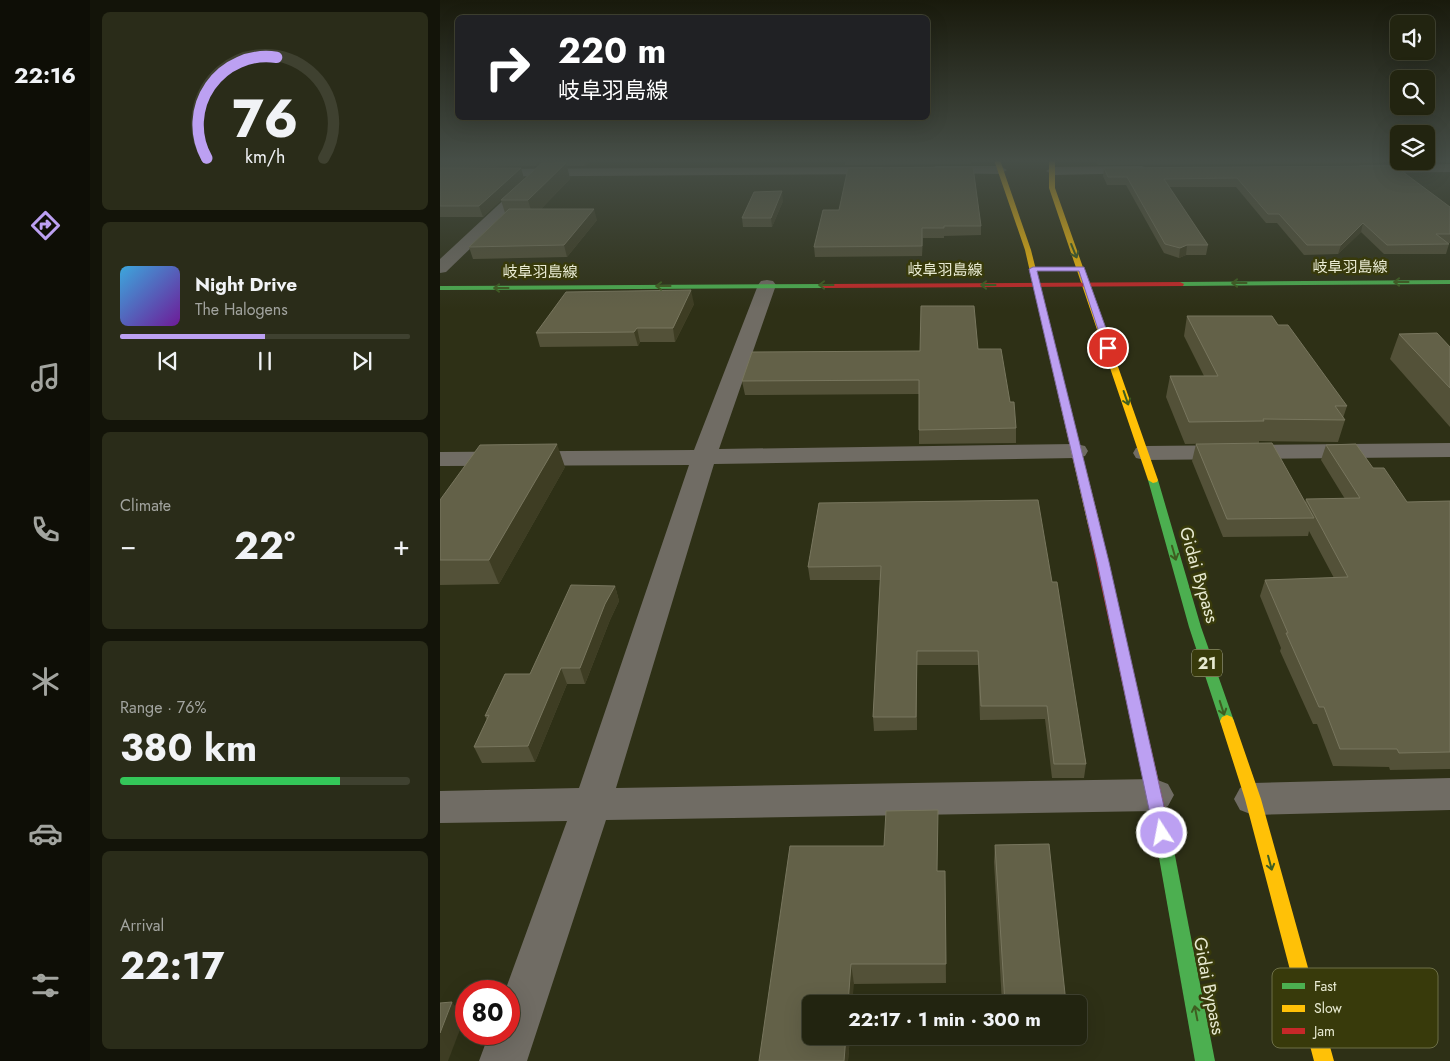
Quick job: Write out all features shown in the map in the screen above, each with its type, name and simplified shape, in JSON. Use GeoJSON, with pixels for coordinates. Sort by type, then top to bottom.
{"type":"FeatureCollection","features":[{"type":"Feature","properties":{"kind":"main road","name":"Gidai Bypass"},"geometry":{"type":"LineString","coordinates":[[1014,210],[1028,250],[1037,285],[1155,795],[1205,1061]]}},
{"type":"Feature","properties":{"kind":"main road","name":"Gidai Bypass"},"geometry":{"type":"LineString","coordinates":[[1060,210],[1088,284],[1145,453],[1195,627],[1253,799],[1299,968]]}},
{"type":"Feature","properties":{"kind":"main road","name":"岐阜羽島線"},"geometry":{"type":"LineString","coordinates":[[440,288],[1450,282]]}},
{"type":"Feature","properties":{"kind":"main road","name":"Gidai Bypass"},"geometry":{"type":"LineString","coordinates":[[1320,1048],[1324,1061]]}},
{"type":"Feature","properties":{"kind":"street"},"geometry":{"type":"LineString","coordinates":[[443,271],[504,210]]}},
{"type":"Feature","properties":{"kind":"street"},"geometry":{"type":"LineString","coordinates":[[503,1061],[592,805],[704,458],[767,286]]}},
{"type":"Feature","properties":{"kind":"street"},"geometry":{"type":"LineString","coordinates":[[1145,453],[1450,450]]}},
{"type":"Feature","properties":{"kind":"street"},"geometry":{"type":"LineString","coordinates":[[440,459],[704,458],[1076,451]]}},
{"type":"Feature","properties":{"kind":"street"},"geometry":{"type":"LineString","coordinates":[[1253,799],[1450,794]]}},
{"type":"Feature","properties":{"kind":"street"},"geometry":{"type":"LineString","coordinates":[[440,807],[1155,795]]}},
{"type":"Feature","properties":{"kind":"building"},"geometry":{"type":"Polygon","coordinates":[[[508,210],[594,210],[564,245],[469,247],[508,210]]]}},
{"type":"Feature","properties":{"kind":"building"},"geometry":{"type":"Polygon","coordinates":[[[746,210],[774,210],[771,218],[742,218],[746,210]]]}},
{"type":"Feature","properties":{"kind":"building"},"geometry":{"type":"Polygon","coordinates":[[[823,210],[979,210],[981,226],[922,228],[922,246],[814,247],[823,210]]]}},
{"type":"Feature","properties":{"kind":"building"},"geometry":{"type":"Polygon","coordinates":[[[1145,210],[1184,210],[1208,245],[1187,245],[1180,248],[1165,244],[1145,210]]]}},
{"type":"Feature","properties":{"kind":"building"},"geometry":{"type":"Polygon","coordinates":[[[1264,210],[1450,210],[1450,234],[1436,234],[1449,244],[1387,245],[1363,223],[1341,245],[1307,245],[1279,214],[1268,214],[1264,210]]]}},
{"type":"Feature","properties":{"kind":"building"},"geometry":{"type":"Polygon","coordinates":[[[691,290],[673,328],[637,328],[634,332],[536,333],[566,292],[691,290]]]}},
{"type":"Feature","properties":{"kind":"building"},"geometry":{"type":"Polygon","coordinates":[[[921,306],[974,306],[978,349],[1001,349],[1010,402],[1014,402],[1016,428],[919,430],[919,380],[742,381],[752,352],[920,351],[921,306]]]}},
{"type":"Feature","properties":{"kind":"building"},"geometry":{"type":"Polygon","coordinates":[[[1187,316],[1272,316],[1278,325],[1288,325],[1347,406],[1335,406],[1345,420],[1263,419],[1264,421],[1189,422],[1170,376],[1218,376],[1187,316]]]}},
{"type":"Feature","properties":{"kind":"building"},"geometry":{"type":"Polygon","coordinates":[[[1437,333],[1450,347],[1450,388],[1399,334],[1437,333]]]}},
{"type":"Feature","properties":{"kind":"building"},"geometry":{"type":"Polygon","coordinates":[[[1272,443],[1314,518],[1227,519],[1196,444],[1272,443]]]}},
{"type":"Feature","properties":{"kind":"building"},"geometry":{"type":"Polygon","coordinates":[[[557,444],[489,560],[440,560],[440,500],[480,445],[557,444]]]}},
{"type":"Feature","properties":{"kind":"building"},"geometry":{"type":"Polygon","coordinates":[[[1356,444],[1373,468],[1384,468],[1407,502],[1450,501],[1450,752],[1399,753],[1397,749],[1340,749],[1324,707],[1319,707],[1265,580],[1348,577],[1306,499],[1360,498],[1326,445],[1356,444]]]}},
{"type":"Feature","properties":{"kind":"building"},"geometry":{"type":"Polygon","coordinates":[[[1038,500],[1052,582],[1057,582],[1086,764],[1054,764],[1047,706],[981,706],[978,651],[917,651],[916,717],[873,717],[881,566],[808,567],[819,503],[1038,500]]]}},
{"type":"Feature","properties":{"kind":"building"},"geometry":{"type":"Polygon","coordinates":[[[571,585],[615,586],[605,604],[580,668],[561,668],[528,746],[474,747],[489,715],[485,716],[505,674],[530,674],[571,585]]]}},
{"type":"Feature","properties":{"kind":"building"},"geometry":{"type":"Polygon","coordinates":[[[938,810],[937,871],[945,871],[946,964],[851,964],[849,995],[802,995],[802,1045],[845,1045],[844,1061],[759,1061],[790,846],[884,846],[886,811],[938,810]]]}},
{"type":"Feature","properties":{"kind":"building"},"geometry":{"type":"Polygon","coordinates":[[[1049,844],[1065,995],[1004,995],[995,845],[1049,844]]]}},
{"type":"Feature","properties":{"kind":"building"},"geometry":{"type":"Polygon","coordinates":[[[452,1002],[440,1033],[440,1003],[452,1002]]]}},
{"type":"Feature","properties":{"kind":"traffic: fast"},"geometry":{"type":"LineString","coordinates":[[1180,284],[1450,282]]}},
{"type":"Feature","properties":{"kind":"traffic: fast"},"geometry":{"type":"LineString","coordinates":[[440,288],[825,286]]}},
{"type":"Feature","properties":{"kind":"traffic: fast"},"geometry":{"type":"LineString","coordinates":[[1153,480],[1195,627],[1227,721]]}},
{"type":"Feature","properties":{"kind":"traffic: fast"},"geometry":{"type":"LineString","coordinates":[[1163,835],[1205,1061]]}},
{"type":"Feature","properties":{"kind":"traffic: slow"},"geometry":{"type":"LineString","coordinates":[[1014,210],[1028,250],[1094,525]]}},
{"type":"Feature","properties":{"kind":"traffic: slow"},"geometry":{"type":"LineString","coordinates":[[1059,210],[1153,480]]}},
{"type":"Feature","properties":{"kind":"traffic: slow"},"geometry":{"type":"LineString","coordinates":[[1227,721],[1253,799],[1299,968]]}},
{"type":"Feature","properties":{"kind":"traffic: slow"},"geometry":{"type":"LineString","coordinates":[[1320,1048],[1324,1061]]}},
{"type":"Feature","properties":{"kind":"traffic: jam"},"geometry":{"type":"LineString","coordinates":[[825,286],[1180,284]]}},
{"type":"Feature","properties":{"kind":"traffic: jam"},"geometry":{"type":"LineString","coordinates":[[1094,525],[1163,835]]}},
{"type":"Feature","properties":{"kind":"route"},"geometry":{"type":"LineString","coordinates":[[1108,348],[1088,284],[1081,269],[1033,269],[1103,562],[1162,833]]}}]}
